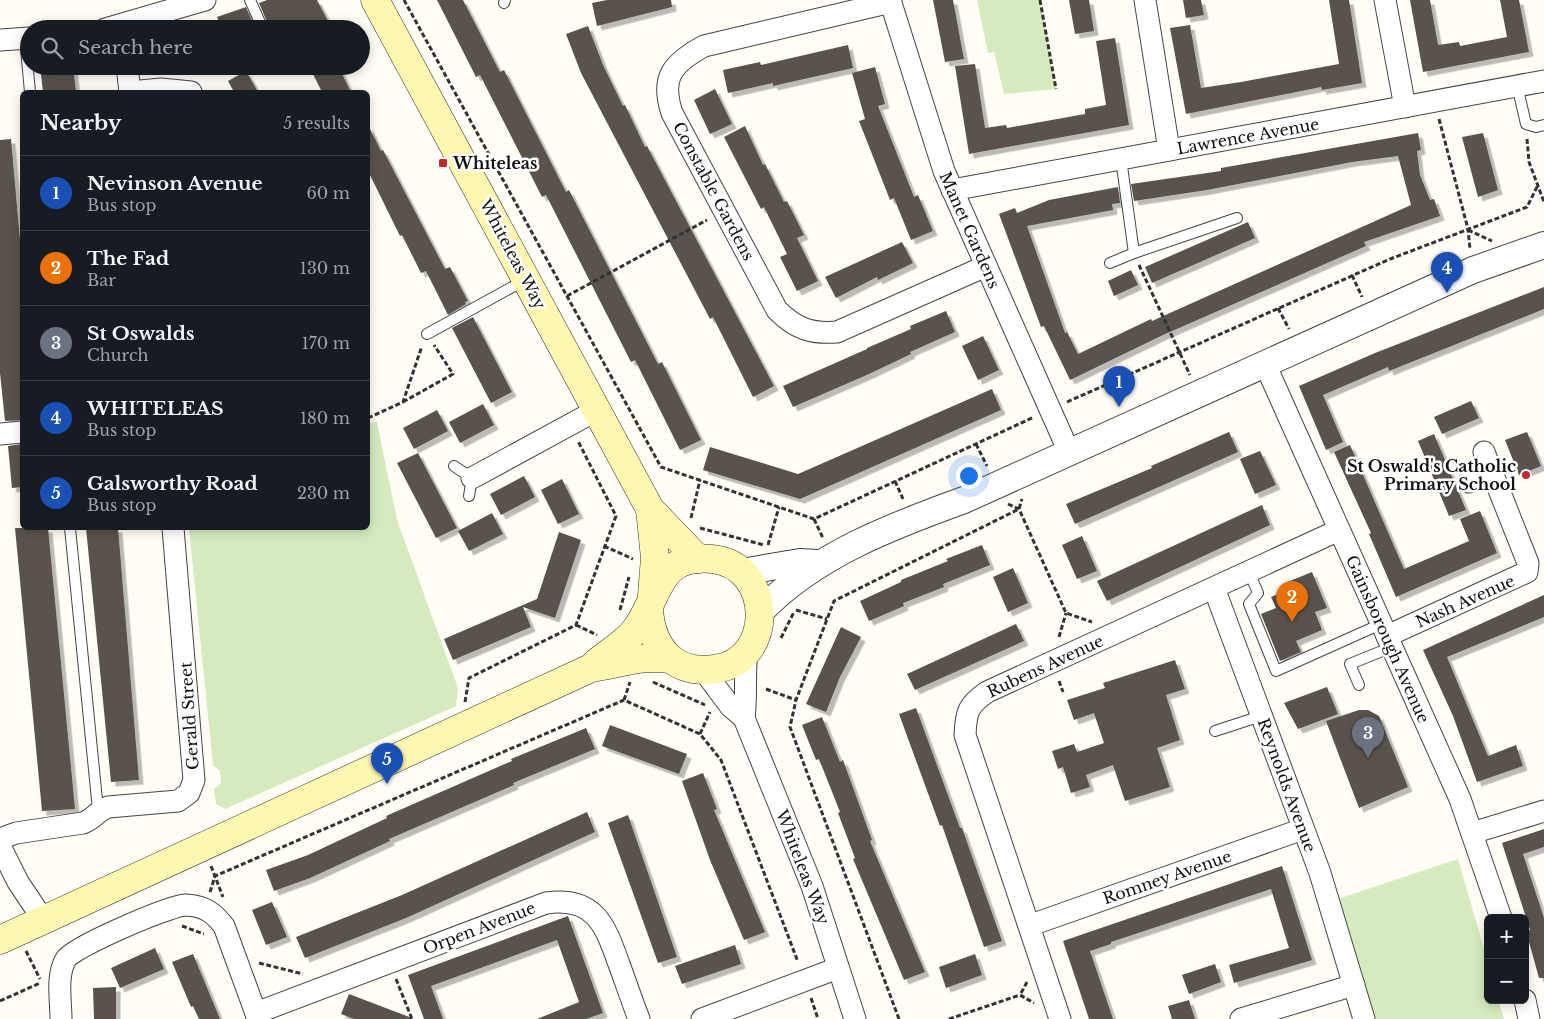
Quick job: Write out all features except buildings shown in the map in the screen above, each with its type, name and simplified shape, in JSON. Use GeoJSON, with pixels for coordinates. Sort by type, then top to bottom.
{"type":"FeatureCollection","features":[{"type":"Feature","properties":{"kind":"main road","name":"Whiteleas Way"},"geometry":{"type":"LineString","coordinates":[[374,0],[650,509],[698,559]]}},
{"type":"Feature","properties":{"kind":"main road","name":"Whiteleas Way"},"geometry":{"type":"LineString","coordinates":[[650,509],[655,558],[651,602]]}},
{"type":"Feature","properties":{"kind":"main road"},"geometry":{"type":"LineString","coordinates":[[0,940],[591,668],[641,657],[670,659],[686,667],[704,671],[722,668],[736,662],[756,640],[761,625],[762,610],[755,590],[742,572],[729,563],[714,559],[698,559],[683,562],[670,570],[660,582],[651,602],[627,639],[613,648],[591,668]]}},
{"type":"Feature","properties":{"kind":"main road"},"geometry":{"type":"LineString","coordinates":[[651,602],[651,628],[658,645],[670,659]]}},
{"type":"Feature","properties":{"kind":"street"},"geometry":{"type":"LineString","coordinates":[[1145,0],[1170,150]]}},
{"type":"Feature","properties":{"kind":"street"},"geometry":{"type":"LineString","coordinates":[[1385,0],[1405,107]]}},
{"type":"Feature","properties":{"kind":"street"},"geometry":{"type":"LineString","coordinates":[[138,20],[196,1]]}},
{"type":"Feature","properties":{"kind":"street","name":"Manet Gardens"},"geometry":{"type":"LineString","coordinates":[[891,1],[944,172],[1069,452]]}},
{"type":"Feature","properties":{"kind":"street","name":"Constable Gardens"},"geometry":{"type":"LineString","coordinates":[[891,1],[704,46],[687,55],[674,67],[668,82],[667,96],[672,113],[777,310],[800,329],[819,334],[837,332],[986,266]]}},
{"type":"Feature","properties":{"kind":"street"},"geometry":{"type":"LineString","coordinates":[[0,40],[20,39]]}},
{"type":"Feature","properties":{"kind":"street"},"geometry":{"type":"LineString","coordinates":[[128,75],[130,90]]}},
{"type":"Feature","properties":{"kind":"street","name":"Lawrence Avenue"},"geometry":{"type":"LineString","coordinates":[[952,190],[1544,81]]}},
{"type":"Feature","properties":{"kind":"street"},"geometry":{"type":"LineString","coordinates":[[151,90],[171,90]]}},
{"type":"Feature","properties":{"kind":"street"},"geometry":{"type":"LineString","coordinates":[[762,610],[782,589],[810,571],[913,518],[983,491],[1473,270],[1544,244]]}},
{"type":"Feature","properties":{"kind":"street","name":"Gainsborough Avenue"},"geometry":{"type":"LineString","coordinates":[[1265,364],[1460,798],[1500,914]]}},
{"type":"Feature","properties":{"kind":"street"},"geometry":{"type":"LineString","coordinates":[[465,480],[597,410]]}},
{"type":"Feature","properties":{"kind":"street"},"geometry":{"type":"LineString","coordinates":[[0,434],[20,432]]}},
{"type":"Feature","properties":{"kind":"street","name":"Nash Avenue"},"geometry":{"type":"LineString","coordinates":[[1387,636],[1527,572],[1528,563],[1484,452]]}},
{"type":"Feature","properties":{"kind":"street"},"geometry":{"type":"LineString","coordinates":[[1469,482],[1492,472]]}},
{"type":"Feature","properties":{"kind":"street","name":"Gerald Street"},"geometry":{"type":"LineString","coordinates":[[0,839],[16,833],[93,820],[98,810],[108,807],[178,801],[189,793],[194,780],[173,530]]}},
{"type":"Feature","properties":{"kind":"street","name":"Rubens Avenue"},"geometry":{"type":"LineString","coordinates":[[1060,1019],[1031,925],[965,735],[966,716],[973,701],[987,692],[1339,530]]}},
{"type":"Feature","properties":{"kind":"street"},"geometry":{"type":"LineString","coordinates":[[742,572],[800,562],[810,571]]}},
{"type":"Feature","properties":{"kind":"street","name":"Reynolds Avenue"},"geometry":{"type":"LineString","coordinates":[[1214,588],[1320,873],[1364,1019]]}},
{"type":"Feature","properties":{"kind":"street","name":"Whiteleas Way"},"geometry":{"type":"LineString","coordinates":[[744,718],[747,698],[745,671],[747,652]]}},
{"type":"Feature","properties":{"kind":"street","name":"Whiteleas Way"},"geometry":{"type":"LineString","coordinates":[[704,671],[730,706],[744,718],[812,886],[855,1019]]}},
{"type":"Feature","properties":{"kind":"street"},"geometry":{"type":"LineString","coordinates":[[1472,833],[1544,811]]}},
{"type":"Feature","properties":{"kind":"street","name":"Romney Avenue"},"geometry":{"type":"LineString","coordinates":[[1031,925],[1304,829]]}},
{"type":"Feature","properties":{"kind":"street"},"geometry":{"type":"LineString","coordinates":[[0,846],[18,882],[44,921]]}},
{"type":"Feature","properties":{"kind":"street","name":"Orpen Avenue"},"geometry":{"type":"LineString","coordinates":[[256,1014],[546,902],[572,902],[595,915],[606,928],[639,1019]]}},
{"type":"Feature","properties":{"kind":"street"},"geometry":{"type":"LineString","coordinates":[[61,1019],[60,971],[66,957],[78,949],[172,908],[184,905],[204,908],[215,915],[224,926],[256,1014]]}},
{"type":"Feature","properties":{"kind":"street"},"geometry":{"type":"LineString","coordinates":[[702,1019],[838,968]]}},
{"type":"Feature","properties":{"kind":"street"},"geometry":{"type":"LineString","coordinates":[[1241,1019],[1354,985]]}},
{"type":"Feature","properties":{"kind":"street"},"geometry":{"type":"LineString","coordinates":[[1526,1004],[1529,1019]]}},
{"type":"Feature","properties":{"kind":"lane"},"geometry":{"type":"LineString","coordinates":[[250,0],[259,20]]}},
{"type":"Feature","properties":{"kind":"lane"},"geometry":{"type":"LineString","coordinates":[[29,75],[30,90]]}},
{"type":"Feature","properties":{"kind":"lane"},"geometry":{"type":"LineString","coordinates":[[1517,85],[1526,124],[1536,127],[1544,125]]}},
{"type":"Feature","properties":{"kind":"lane"},"geometry":{"type":"LineString","coordinates":[[1121,159],[1134,254]]}},
{"type":"Feature","properties":{"kind":"lane"},"geometry":{"type":"LineString","coordinates":[[1110,263],[1237,218]]}},
{"type":"Feature","properties":{"kind":"lane"},"geometry":{"type":"LineString","coordinates":[[427,334],[526,280]]}},
{"type":"Feature","properties":{"kind":"lane"},"geometry":{"type":"LineString","coordinates":[[70,530],[98,810]]}},
{"type":"Feature","properties":{"kind":"lane"},"geometry":{"type":"LineString","coordinates":[[1249,572],[1258,593],[1248,604],[1276,671],[1387,636]]}},
{"type":"Feature","properties":{"kind":"lane"},"geometry":{"type":"LineString","coordinates":[[1359,685],[1350,664],[1387,636]]}},
{"type":"Feature","properties":{"kind":"lane"},"geometry":{"type":"LineString","coordinates":[[1215,731],[1261,716]]}},
{"type":"Feature","properties":{"kind":"path"},"geometry":{"type":"LineString","coordinates":[[404,0],[662,467],[814,519],[1179,351],[1390,258],[1527,207],[1538,185]]}},
{"type":"Feature","properties":{"kind":"path"},"geometry":{"type":"LineString","coordinates":[[1040,0],[1056,89]]}},
{"type":"Feature","properties":{"kind":"path"},"geometry":{"type":"LineString","coordinates":[[1434,101],[1468,229],[1473,270]]}},
{"type":"Feature","properties":{"kind":"path"},"geometry":{"type":"LineString","coordinates":[[1526,124],[1529,162],[1544,202]]}},
{"type":"Feature","properties":{"kind":"path"},"geometry":{"type":"LineString","coordinates":[[567,296],[724,210]]}},
{"type":"Feature","properties":{"kind":"path"},"geometry":{"type":"LineString","coordinates":[[1134,254],[1179,351]]}},
{"type":"Feature","properties":{"kind":"path"},"geometry":{"type":"LineString","coordinates":[[403,402],[427,334]]}},
{"type":"Feature","properties":{"kind":"path"},"geometry":{"type":"LineString","coordinates":[[370,417],[403,402],[453,374],[427,334]]}},
{"type":"Feature","properties":{"kind":"path"},"geometry":{"type":"LineString","coordinates":[[462,726],[469,678],[576,625],[616,516],[569,425]]}},
{"type":"Feature","properties":{"kind":"path"},"geometry":{"type":"LineString","coordinates":[[689,525],[700,480]]}},
{"type":"Feature","properties":{"kind":"path"},"geometry":{"type":"LineString","coordinates":[[983,491],[1019,509],[1066,613],[1119,631]]}},
{"type":"Feature","properties":{"kind":"path"},"geometry":{"type":"LineString","coordinates":[[769,555],[767,546],[779,507]]}},
{"type":"Feature","properties":{"kind":"path"},"geometry":{"type":"LineString","coordinates":[[899,1019],[790,727],[796,700],[834,601],[1019,509]]}},
{"type":"Feature","properties":{"kind":"path"},"geometry":{"type":"LineString","coordinates":[[698,527],[767,546]]}},
{"type":"Feature","properties":{"kind":"path"},"geometry":{"type":"LineString","coordinates":[[604,546],[634,560],[619,613]]}},
{"type":"Feature","properties":{"kind":"path"},"geometry":{"type":"LineString","coordinates":[[779,642],[795,610],[810,571]]}},
{"type":"Feature","properties":{"kind":"path"},"geometry":{"type":"LineString","coordinates":[[795,610],[828,619]]}},
{"type":"Feature","properties":{"kind":"path"},"geometry":{"type":"LineString","coordinates":[[215,876],[624,700],[634,673]]}},
{"type":"Feature","properties":{"kind":"path"},"geometry":{"type":"LineString","coordinates":[[650,680],[711,708],[700,734]]}},
{"type":"Feature","properties":{"kind":"path"},"geometry":{"type":"LineString","coordinates":[[759,686],[796,700]]}},
{"type":"Feature","properties":{"kind":"path"},"geometry":{"type":"LineString","coordinates":[[624,700],[700,734],[721,760],[806,980],[818,1019]]}},
{"type":"Feature","properties":{"kind":"path"},"geometry":{"type":"LineString","coordinates":[[204,846],[227,910],[224,926]]}},
{"type":"Feature","properties":{"kind":"path"},"geometry":{"type":"LineString","coordinates":[[236,957],[338,982]]}},
{"type":"Feature","properties":{"kind":"path"},"geometry":{"type":"LineString","coordinates":[[390,962],[412,1019]]}},
{"type":"Feature","properties":{"kind":"path"},"geometry":{"type":"LineString","coordinates":[[0,1001],[60,971]]}},
{"type":"Feature","properties":{"kind":"path"},"geometry":{"type":"LineString","coordinates":[[949,1019],[1020,995]]}},
{"type":"Feature","properties":{"kind":"green space"},"geometry":{"type":"Polygon","coordinates":[[[977,0],[1040,0],[1056,89],[1004,94],[994,52],[988,53],[977,0]]]}},
{"type":"Feature","properties":{"kind":"green space"},"geometry":{"type":"Polygon","coordinates":[[[377,422],[397,520],[458,688],[456,706],[225,809],[216,804],[214,789],[221,783],[220,771],[213,765],[189,530],[370,530],[370,423],[377,422]]]}},
{"type":"Feature","properties":{"kind":"green space"},"geometry":{"type":"Polygon","coordinates":[[[1458,859],[1484,949],[1484,1004],[1499,1004],[1504,1019],[1374,1019],[1338,899],[1458,859]]]}},
{"type":"Feature","properties":{"kind":"place","name":"Whiteleas"},"geometry":{"type":"Point","coordinates":[443,163]}},
{"type":"Feature","properties":{"kind":"place","name":"WHITELEAS"},"geometry":{"type":"Point","coordinates":[1447,293]}},
{"type":"Feature","properties":{"kind":"place","name":"Nevinson Avenue"},"geometry":{"type":"Point","coordinates":[1119,407]}},
{"type":"Feature","properties":{"kind":"place","name":"St Oswald's Catholic Primary School"},"geometry":{"type":"Point","coordinates":[1526,475]}},
{"type":"Feature","properties":{"kind":"place","name":"The Fad"},"geometry":{"type":"Point","coordinates":[1292,622]}},
{"type":"Feature","properties":{"kind":"place","name":"St Oswalds"},"geometry":{"type":"Point","coordinates":[1368,758]}},
{"type":"Feature","properties":{"kind":"place","name":"Galsworthy Road"},"geometry":{"type":"Point","coordinates":[387,784]}}]}
